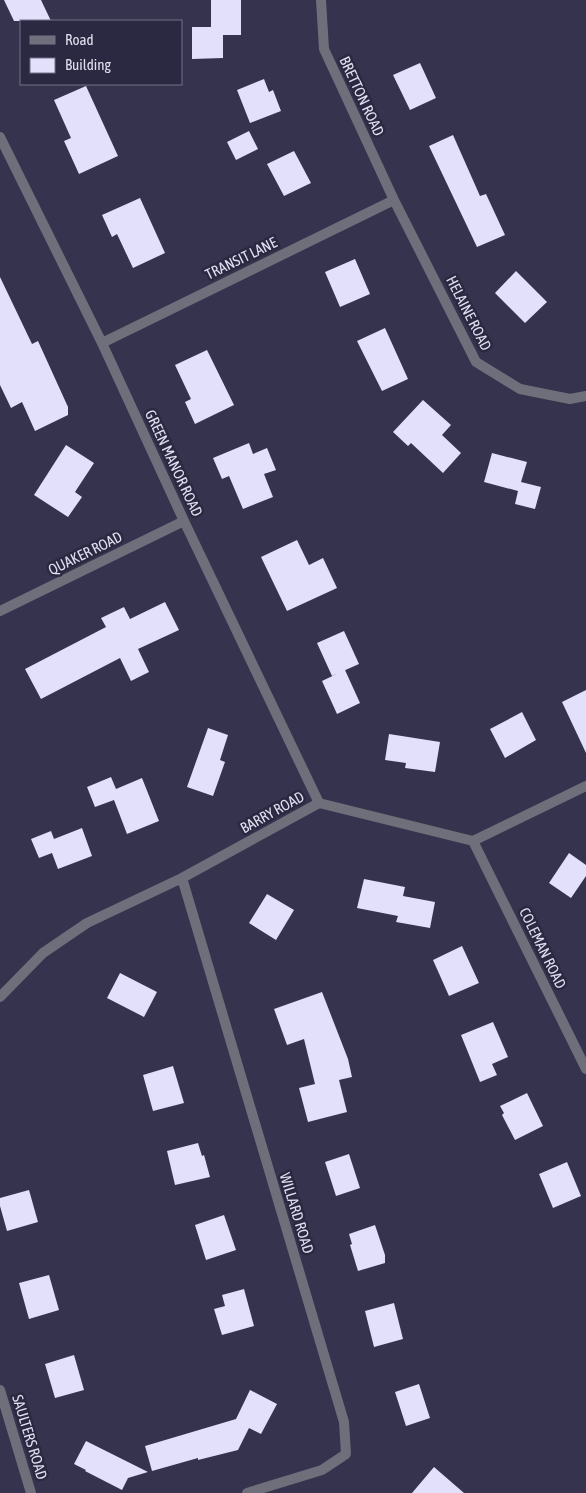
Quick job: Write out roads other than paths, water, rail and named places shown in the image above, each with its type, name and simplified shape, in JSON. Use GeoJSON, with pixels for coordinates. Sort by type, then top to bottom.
{"type":"FeatureCollection","features":[{"type":"Feature","properties":{"kind":"street","name":"BRETTON ROAD"},"geometry":{"type":"LineString","coordinates":[[321,0],[324,48],[394,200]]}},
{"type":"Feature","properties":{"kind":"street","name":"GREEN MANOR ROAD"},"geometry":{"type":"LineString","coordinates":[[0,136],[102,343],[184,521],[319,803]]}},
{"type":"Feature","properties":{"kind":"street","name":"TRANSIT LANE"},"geometry":{"type":"LineString","coordinates":[[102,343],[394,200]]}},
{"type":"Feature","properties":{"kind":"street","name":"HELAINE ROAD"},"geometry":{"type":"LineString","coordinates":[[394,200],[476,362],[520,389],[570,399],[586,396]]}},
{"type":"Feature","properties":{"kind":"street","name":"QUAKER ROAD"},"geometry":{"type":"LineString","coordinates":[[0,611],[184,521]]}},
{"type":"Feature","properties":{"kind":"street"},"geometry":{"type":"LineString","coordinates":[[474,841],[586,786]]}},
{"type":"Feature","properties":{"kind":"street","name":"BARRY ROAD"},"geometry":{"type":"LineString","coordinates":[[0,997],[43,953],[87,923],[182,878],[319,803],[474,841]]}},
{"type":"Feature","properties":{"kind":"street","name":"COLEMAN ROAD"},"geometry":{"type":"LineString","coordinates":[[474,841],[586,1069]]}},
{"type":"Feature","properties":{"kind":"street","name":"WILLARD ROAD"},"geometry":{"type":"LineString","coordinates":[[182,878],[344,1422],[346,1454],[322,1470],[247,1493]]}},
{"type":"Feature","properties":{"kind":"street","name":"SAULTERS ROAD"},"geometry":{"type":"LineString","coordinates":[[0,1390],[31,1493]]}}]}
